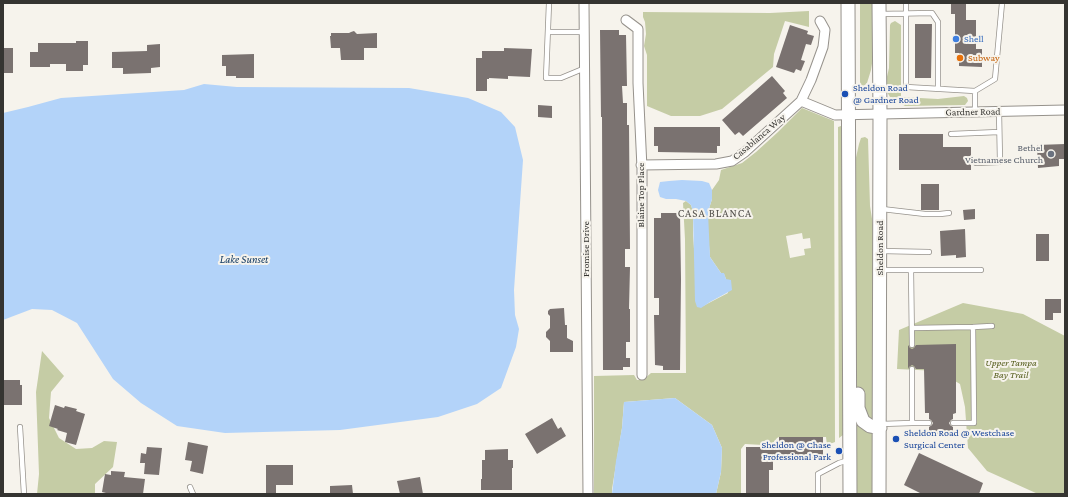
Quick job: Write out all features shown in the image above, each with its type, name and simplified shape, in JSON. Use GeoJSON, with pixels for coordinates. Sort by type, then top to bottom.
{"type":"FeatureCollection","features":[{"type":"Feature","properties":{"kind":"main road"},"geometry":{"type":"LineString","coordinates":[[848,3],[850,494]]}},
{"type":"Feature","properties":{"kind":"main road","name":"Sheldon Road"},"geometry":{"type":"LineString","coordinates":[[879,8],[879,494]]}},
{"type":"Feature","properties":{"kind":"main road"},"geometry":{"type":"LineString","coordinates":[[849,280],[858,307],[858,408],[864,421],[870,426],[880,426]]}},
{"type":"Feature","properties":{"kind":"street","name":"Promise Drive"},"geometry":{"type":"LineString","coordinates":[[584,3],[588,494]]}},
{"type":"Feature","properties":{"kind":"street","name":"Blaine Top Place"},"geometry":{"type":"LineString","coordinates":[[626,20],[638,28],[638,83],[642,165],[642,376]]}},
{"type":"Feature","properties":{"kind":"street","name":"Casablanca Way"},"geometry":{"type":"LineString","coordinates":[[642,165],[716,164],[732,161],[745,152],[801,101],[811,80],[823,47],[825,30],[820,21]]}},
{"type":"Feature","properties":{"kind":"street"},"geometry":{"type":"LineString","coordinates":[[801,101],[835,115],[880,114]]}},
{"type":"Feature","properties":{"kind":"street","name":"Gardner Road"},"geometry":{"type":"LineString","coordinates":[[880,114],[1065,110]]}},
{"type":"Feature","properties":{"kind":"lane"},"geometry":{"type":"LineString","coordinates":[[549,3],[546,78],[561,78],[585,68]]}},
{"type":"Feature","properties":{"kind":"lane"},"geometry":{"type":"LineString","coordinates":[[906,3],[906,87],[975,91],[995,78],[1002,3]]}},
{"type":"Feature","properties":{"kind":"lane"},"geometry":{"type":"LineString","coordinates":[[879,8],[906,13],[932,13],[938,22],[938,89]]}},
{"type":"Feature","properties":{"kind":"lane"},"geometry":{"type":"LineString","coordinates":[[548,32],[585,32]]}},
{"type":"Feature","properties":{"kind":"lane"},"geometry":{"type":"LineString","coordinates":[[975,91],[975,112]]}},
{"type":"Feature","properties":{"kind":"lane"},"geometry":{"type":"LineString","coordinates":[[976,163],[1000,162],[999,112]]}},
{"type":"Feature","properties":{"kind":"lane"},"geometry":{"type":"LineString","coordinates":[[951,134],[999,132]]}},
{"type":"Feature","properties":{"kind":"lane"},"geometry":{"type":"LineString","coordinates":[[880,209],[924,214],[949,213]]}},
{"type":"Feature","properties":{"kind":"lane"},"geometry":{"type":"LineString","coordinates":[[880,251],[929,252]]}},
{"type":"Feature","properties":{"kind":"lane"},"geometry":{"type":"LineString","coordinates":[[880,270],[981,270]]}},
{"type":"Feature","properties":{"kind":"lane"},"geometry":{"type":"LineString","coordinates":[[911,270],[912,345]]}},
{"type":"Feature","properties":{"kind":"lane"},"geometry":{"type":"LineString","coordinates":[[912,328],[992,326]]}},
{"type":"Feature","properties":{"kind":"lane"},"geometry":{"type":"LineString","coordinates":[[953,423],[974,423],[973,327]]}},
{"type":"Feature","properties":{"kind":"lane"},"geometry":{"type":"LineString","coordinates":[[912,369],[912,423]]}},
{"type":"Feature","properties":{"kind":"lane"},"geometry":{"type":"LineString","coordinates":[[880,426],[929,423]]}},
{"type":"Feature","properties":{"kind":"lane"},"geometry":{"type":"LineString","coordinates":[[20,427],[24,494]]}},
{"type":"Feature","properties":{"kind":"lane"},"geometry":{"type":"LineString","coordinates":[[818,494],[818,474],[850,460]]}},
{"type":"Feature","properties":{"kind":"lane"},"geometry":{"type":"LineString","coordinates":[[190,487],[193,494]]}},
{"type":"Feature","properties":{"kind":"green space"},"geometry":{"type":"Polygon","coordinates":[[[860,3],[873,3],[873,57],[867,83],[864,86],[861,85],[860,82],[860,3]]]}},
{"type":"Feature","properties":{"kind":"green space"},"geometry":{"type":"Polygon","coordinates":[[[809,11],[809,27],[785,21],[774,54],[773,67],[722,109],[700,116],[671,116],[647,106],[647,55],[644,46],[646,34],[643,12],[770,13],[809,11]]]}},
{"type":"Feature","properties":{"kind":"green space"},"geometry":{"type":"Polygon","coordinates":[[[895,21],[901,25],[901,97],[938,99],[964,96],[968,101],[965,105],[905,106],[890,97],[886,90],[886,81],[889,68],[890,25],[895,21]]]}},
{"type":"Feature","properties":{"kind":"green space"},"geometry":{"type":"Polygon","coordinates":[[[802,108],[834,121],[835,442],[827,445],[826,437],[779,437],[773,443],[763,445],[745,444],[741,449],[741,494],[716,494],[721,472],[722,448],[712,425],[675,398],[624,402],[622,428],[612,494],[594,494],[594,376],[634,375],[637,380],[643,380],[651,373],[686,373],[685,239],[683,203],[686,201],[691,205],[693,212],[695,262],[703,306],[728,293],[724,274],[721,273],[710,257],[708,212],[712,199],[712,190],[719,180],[721,170],[742,163],[778,132],[802,108]],[[802,233],[786,236],[790,258],[805,255],[804,249],[811,248],[810,238],[803,239],[802,233]]]}},
{"type":"Feature","properties":{"kind":"green space"},"geometry":{"type":"Polygon","coordinates":[[[844,125],[844,434],[839,438],[838,127],[844,125]]]}},
{"type":"Feature","properties":{"kind":"green space"},"geometry":{"type":"Polygon","coordinates":[[[865,137],[868,139],[870,206],[873,225],[873,494],[855,494],[855,162],[861,138],[865,137]]]}},
{"type":"Feature","properties":{"kind":"green space","name":"Upper Tampa Bay Trail"},"geometry":{"type":"Polygon","coordinates":[[[963,303],[1023,314],[1065,336],[1065,494],[1038,494],[987,471],[968,448],[965,407],[960,384],[938,371],[897,369],[899,330],[963,303]]]}},
{"type":"Feature","properties":{"kind":"green space"},"geometry":{"type":"Polygon","coordinates":[[[42,351],[64,376],[51,392],[49,418],[59,438],[76,449],[92,448],[104,441],[117,442],[113,467],[95,484],[95,494],[37,494],[39,474],[36,392],[42,351]]]}},
{"type":"Feature","properties":{"kind":"water","name":"Lake Sunset"},"geometry":{"type":"Polygon","coordinates":[[[204,84],[237,87],[409,88],[468,98],[501,112],[515,127],[523,160],[514,290],[515,315],[519,329],[516,347],[501,388],[477,404],[438,417],[340,430],[225,433],[177,426],[141,403],[113,379],[77,323],[52,310],[32,309],[3,320],[3,113],[61,98],[184,90],[204,84]]]}},
{"type":"Feature","properties":{"kind":"water"},"geometry":{"type":"Polygon","coordinates":[[[682,180],[702,181],[709,183],[712,190],[712,199],[708,212],[710,257],[721,273],[724,273],[726,279],[731,280],[732,290],[701,308],[697,307],[695,301],[693,212],[691,205],[686,201],[660,197],[658,190],[660,182],[682,180]]]}},
{"type":"Feature","properties":{"kind":"water"},"geometry":{"type":"Polygon","coordinates":[[[675,398],[712,425],[722,448],[721,472],[716,494],[612,494],[622,428],[624,402],[675,398]]]}},
{"type":"Feature","properties":{"kind":"building"},"geometry":{"type":"Polygon","coordinates":[[[951,3],[966,3],[966,20],[976,20],[976,49],[982,49],[982,67],[959,66],[959,53],[955,53],[955,14],[951,14],[951,3]]]}},
{"type":"Feature","properties":{"kind":"building"},"geometry":{"type":"Polygon","coordinates":[[[915,24],[932,24],[931,78],[915,78],[915,24]]]}},
{"type":"Feature","properties":{"kind":"building"},"geometry":{"type":"Polygon","coordinates":[[[790,25],[808,31],[807,34],[814,36],[811,45],[806,44],[801,60],[805,61],[801,71],[796,69],[794,73],[776,67],[790,25]]]}},
{"type":"Feature","properties":{"kind":"building"},"geometry":{"type":"Polygon","coordinates":[[[600,30],[619,30],[619,35],[626,35],[627,86],[622,86],[623,103],[627,103],[627,125],[629,125],[630,249],[625,249],[625,267],[630,267],[630,342],[626,342],[626,358],[630,358],[630,367],[623,367],[623,370],[603,370],[602,117],[600,30]]]}},
{"type":"Feature","properties":{"kind":"building"},"geometry":{"type":"Polygon","coordinates":[[[354,31],[357,34],[377,33],[377,48],[364,48],[364,60],[341,60],[340,48],[331,48],[331,33],[349,33],[354,31]]]}},
{"type":"Feature","properties":{"kind":"building"},"geometry":{"type":"Polygon","coordinates":[[[76,41],[88,41],[88,65],[83,65],[83,71],[66,71],[66,64],[50,64],[50,67],[30,67],[30,52],[38,52],[38,43],[76,43],[76,41]]]}},
{"type":"Feature","properties":{"kind":"building"},"geometry":{"type":"Polygon","coordinates":[[[160,44],[160,67],[151,68],[151,73],[123,74],[123,68],[112,68],[112,52],[147,51],[147,45],[160,44]]]}},
{"type":"Feature","properties":{"kind":"building"},"geometry":{"type":"Polygon","coordinates":[[[3,48],[13,48],[13,73],[3,73],[3,48]]]}},
{"type":"Feature","properties":{"kind":"building"},"geometry":{"type":"Polygon","coordinates":[[[504,48],[532,49],[530,77],[508,76],[508,79],[489,78],[487,79],[487,91],[476,91],[476,58],[482,58],[482,51],[504,51],[504,48]]]}},
{"type":"Feature","properties":{"kind":"building"},"geometry":{"type":"Polygon","coordinates":[[[254,54],[254,78],[236,78],[236,76],[226,76],[226,66],[222,66],[222,55],[254,54]]]}},
{"type":"Feature","properties":{"kind":"building"},"geometry":{"type":"Polygon","coordinates":[[[772,76],[785,91],[783,93],[787,98],[743,136],[739,132],[735,135],[722,120],[772,76]]]}},
{"type":"Feature","properties":{"kind":"building"},"geometry":{"type":"Polygon","coordinates":[[[538,105],[552,106],[552,118],[538,117],[538,105]]]}},
{"type":"Feature","properties":{"kind":"building"},"geometry":{"type":"Polygon","coordinates":[[[654,127],[720,127],[720,146],[717,146],[717,153],[658,152],[658,146],[654,146],[654,127]]]}},
{"type":"Feature","properties":{"kind":"building"},"geometry":{"type":"Polygon","coordinates":[[[899,134],[943,134],[943,147],[971,147],[971,170],[899,170],[899,134]]]}},
{"type":"Feature","properties":{"kind":"building","name":"Bethel Vietnamese Church"},"geometry":{"type":"Polygon","coordinates":[[[1065,144],[1065,159],[1059,159],[1059,166],[1038,168],[1037,145],[1065,144]]]}},
{"type":"Feature","properties":{"kind":"building"},"geometry":{"type":"Polygon","coordinates":[[[921,184],[939,184],[939,210],[921,210],[921,184]]]}},
{"type":"Feature","properties":{"kind":"building"},"geometry":{"type":"Polygon","coordinates":[[[975,209],[975,219],[964,220],[963,210],[975,209]]]}},
{"type":"Feature","properties":{"kind":"building"},"geometry":{"type":"Polygon","coordinates":[[[661,213],[680,213],[680,370],[663,370],[663,366],[655,365],[654,315],[659,315],[659,298],[654,298],[654,218],[661,218],[661,213]]]}},
{"type":"Feature","properties":{"kind":"building"},"geometry":{"type":"Polygon","coordinates":[[[965,229],[966,257],[956,258],[956,255],[941,256],[940,231],[965,229]]]}},
{"type":"Feature","properties":{"kind":"building"},"geometry":{"type":"Polygon","coordinates":[[[1036,234],[1049,234],[1049,261],[1036,261],[1036,234]]]}},
{"type":"Feature","properties":{"kind":"building"},"geometry":{"type":"Polygon","coordinates":[[[1045,299],[1061,299],[1061,313],[1053,313],[1053,320],[1045,320],[1045,299]]]}},
{"type":"Feature","properties":{"kind":"building"},"geometry":{"type":"Polygon","coordinates":[[[564,308],[565,325],[567,325],[567,338],[573,341],[573,352],[550,352],[550,341],[546,337],[546,332],[550,328],[550,316],[548,311],[550,309],[564,308]]]}},
{"type":"Feature","properties":{"kind":"building"},"geometry":{"type":"Polygon","coordinates":[[[956,344],[956,413],[953,414],[953,419],[949,423],[953,427],[953,434],[929,435],[929,427],[933,423],[929,419],[929,413],[925,413],[924,369],[916,369],[912,365],[908,369],[908,345],[912,349],[916,345],[956,344]]]}},
{"type":"Feature","properties":{"kind":"building"},"geometry":{"type":"Polygon","coordinates":[[[3,380],[20,380],[20,385],[22,385],[22,405],[3,405],[3,380]]]}},
{"type":"Feature","properties":{"kind":"building"},"geometry":{"type":"Polygon","coordinates":[[[55,405],[64,408],[65,406],[77,409],[76,411],[85,414],[76,445],[65,442],[67,433],[49,426],[55,405]]]}},
{"type":"Feature","properties":{"kind":"building"},"geometry":{"type":"Polygon","coordinates":[[[552,418],[558,429],[561,427],[566,436],[537,454],[525,434],[552,418]]]}},
{"type":"Feature","properties":{"kind":"building"},"geometry":{"type":"Polygon","coordinates":[[[779,437],[823,437],[823,461],[773,461],[773,470],[769,470],[769,494],[746,494],[746,447],[779,447],[779,437]]]}},
{"type":"Feature","properties":{"kind":"building"},"geometry":{"type":"Polygon","coordinates":[[[188,442],[208,446],[203,474],[190,471],[192,461],[185,460],[188,442]]]}},
{"type":"Feature","properties":{"kind":"building"},"geometry":{"type":"Polygon","coordinates":[[[147,447],[162,448],[159,475],[144,474],[145,463],[140,463],[141,453],[146,454],[147,447]]]}},
{"type":"Feature","properties":{"kind":"building"},"geometry":{"type":"Polygon","coordinates":[[[508,449],[508,460],[513,460],[512,490],[481,490],[482,460],[485,460],[485,450],[508,449]]]}},
{"type":"Feature","properties":{"kind":"building"},"geometry":{"type":"Polygon","coordinates":[[[919,453],[983,483],[979,494],[922,494],[904,485],[919,453]]]}},
{"type":"Feature","properties":{"kind":"building"},"geometry":{"type":"Polygon","coordinates":[[[266,465],[293,465],[293,485],[276,485],[276,494],[266,494],[266,465]]]}},
{"type":"Feature","properties":{"kind":"building"},"geometry":{"type":"Polygon","coordinates":[[[111,471],[125,472],[124,477],[145,479],[143,494],[110,494],[102,492],[105,474],[111,475],[111,471]]]}},
{"type":"Feature","properties":{"kind":"building"},"geometry":{"type":"Polygon","coordinates":[[[420,477],[423,494],[400,494],[397,481],[420,477]]]}},
{"type":"Feature","properties":{"kind":"building"},"geometry":{"type":"Polygon","coordinates":[[[352,485],[353,494],[330,494],[330,486],[352,485]]]}},
{"type":"Feature","properties":{"kind":"place","name":"Shell"},"geometry":{"type":"Point","coordinates":[956,39]}},
{"type":"Feature","properties":{"kind":"place","name":"Subway"},"geometry":{"type":"Point","coordinates":[960,58]}},
{"type":"Feature","properties":{"kind":"place","name":"Sheldon Road @ Gardner Road"},"geometry":{"type":"Point","coordinates":[845,94]}},
{"type":"Feature","properties":{"kind":"place","name":"Bethel Vietnamese Church"},"geometry":{"type":"Point","coordinates":[1051,154]}},
{"type":"Feature","properties":{"kind":"place","name":"Sheldon Road @ Westchase Surgical Center"},"geometry":{"type":"Point","coordinates":[896,439]}},
{"type":"Feature","properties":{"kind":"place","name":"Sheldon @ Chase Professional Park"},"geometry":{"type":"Point","coordinates":[839,451]}},
{"type":"Feature","properties":{"kind":"district","name":"CASA BLANCA"},"geometry":{"type":"Point","coordinates":[715,214]}}]}
